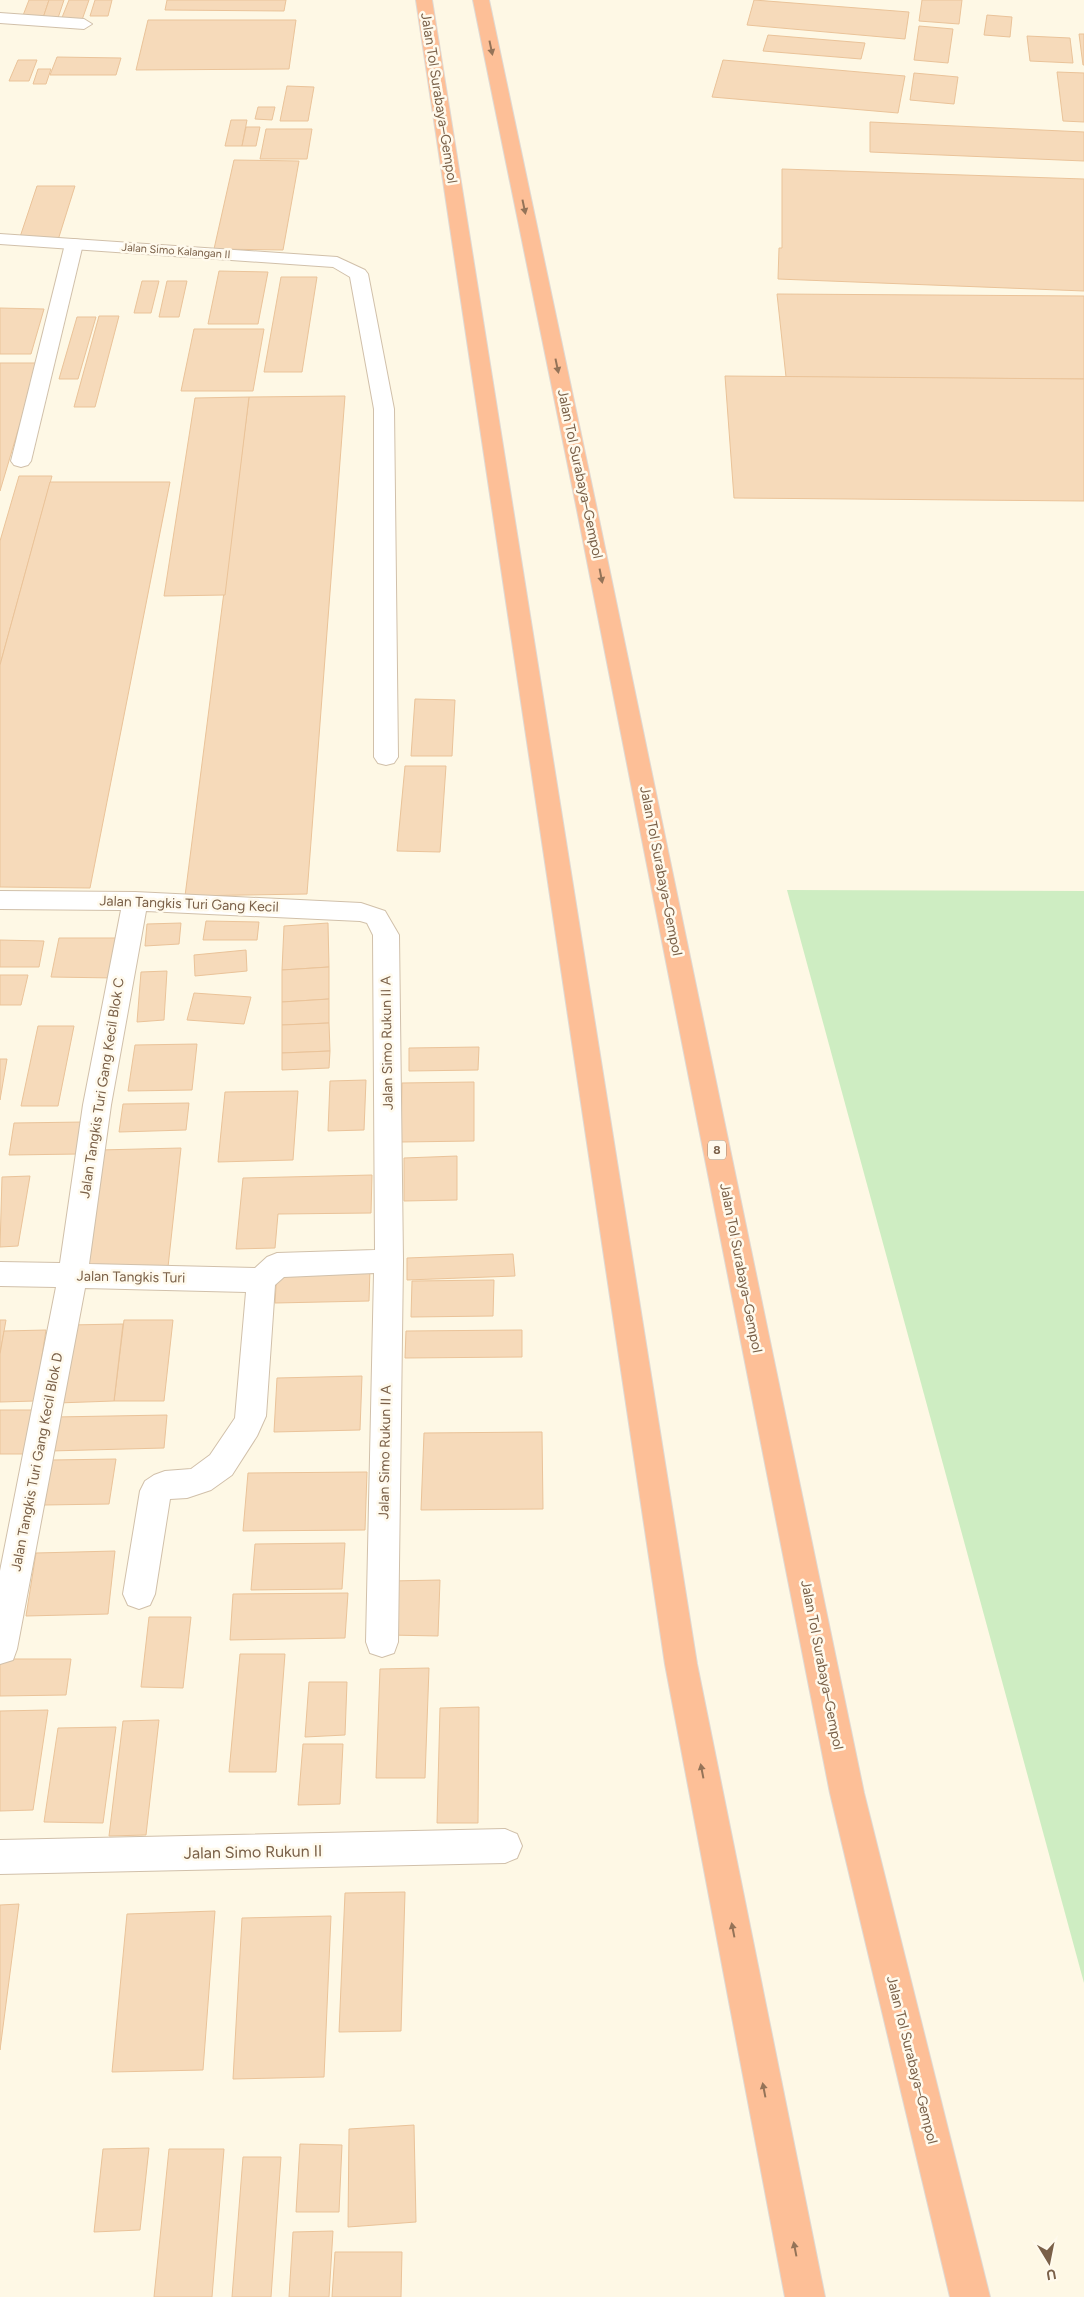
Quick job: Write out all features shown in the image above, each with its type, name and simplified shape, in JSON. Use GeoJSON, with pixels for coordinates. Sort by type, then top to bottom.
{"type":"FeatureCollection","features":[{"type":"Feature","properties":{"kind":"highway","name":"Jalan Tol Surabaya–Gempol"},"geometry":{"type":"LineString","coordinates":[[424,0],[681,1664],[805,2297]]}},
{"type":"Feature","properties":{"kind":"highway","name":"Jalan Tol Surabaya–Gempol"},"geometry":{"type":"LineString","coordinates":[[481,0],[588,514],[848,1793],[970,2297]]}},
{"type":"Feature","properties":{"kind":"street"},"geometry":{"type":"LineString","coordinates":[[0,18],[84,24]]}},
{"type":"Feature","properties":{"kind":"street","name":"Jalan Simo Kalangan II"},"geometry":{"type":"LineString","coordinates":[[0,239],[337,262],[351,268],[358,274],[362,281],[384,409],[386,757]]}},
{"type":"Feature","properties":{"kind":"street"},"geometry":{"type":"LineString","coordinates":[[21,461],[74,244]]}},
{"type":"Feature","properties":{"kind":"street","name":"Jalan Tangkis Turi Gang Kecil"},"geometry":{"type":"LineString","coordinates":[[0,900],[135,901],[361,912],[376,917]]}},
{"type":"Feature","properties":{"kind":"street","name":"Jalan Tangkis Turi Gang Kecil Blok C"},"geometry":{"type":"LineString","coordinates":[[73,1275],[97,1106],[135,901]]}},
{"type":"Feature","properties":{"kind":"street","name":"Jalan Simo Rukun II A"},"geometry":{"type":"LineString","coordinates":[[376,917],[386,935],[389,1261],[382,1642]]}},
{"type":"Feature","properties":{"kind":"street"},"geometry":{"type":"LineString","coordinates":[[139,1594],[156,1490],[165,1485],[187,1484],[200,1480],[221,1465],[251,1416],[261,1280],[276,1265],[389,1261]]}},
{"type":"Feature","properties":{"kind":"street","name":"Jalan Tangkis Turi"},"geometry":{"type":"LineString","coordinates":[[0,1274],[261,1280]]}},
{"type":"Feature","properties":{"kind":"street","name":"Jalan Tangkis Turi Gang Kecil Blok D"},"geometry":{"type":"LineString","coordinates":[[1,1649],[73,1275]]}},
{"type":"Feature","properties":{"kind":"street","name":"Jalan Simo Rukun II"},"geometry":{"type":"LineString","coordinates":[[0,1857],[506,1846]]}},
{"type":"Feature","properties":{"kind":"green space"},"geometry":{"type":"Polygon","coordinates":[[[787,890],[1084,891],[1084,1983],[787,890]]]}},
{"type":"Feature","properties":{"kind":"building"},"geometry":{"type":"Polygon","coordinates":[[[29,0],[49,0],[43,18],[22,18],[29,0]]]}},
{"type":"Feature","properties":{"kind":"building"},"geometry":{"type":"Polygon","coordinates":[[[49,0],[64,0],[58,18],[43,18],[49,0]]]}},
{"type":"Feature","properties":{"kind":"building"},"geometry":{"type":"Polygon","coordinates":[[[69,0],[89,0],[82,20],[61,20],[69,0]]]}},
{"type":"Feature","properties":{"kind":"building"},"geometry":{"type":"Polygon","coordinates":[[[95,0],[112,0],[108,16],[90,16],[95,0]]]}},
{"type":"Feature","properties":{"kind":"building"},"geometry":{"type":"Polygon","coordinates":[[[167,0],[286,0],[284,11],[165,10],[167,0]]]}},
{"type":"Feature","properties":{"kind":"building"},"geometry":{"type":"Polygon","coordinates":[[[754,0],[909,12],[905,39],[747,25],[754,0]]]}},
{"type":"Feature","properties":{"kind":"building"},"geometry":{"type":"Polygon","coordinates":[[[922,0],[962,0],[959,24],[919,21],[922,0]]]}},
{"type":"Feature","properties":{"kind":"building"},"geometry":{"type":"Polygon","coordinates":[[[987,15],[1012,17],[1010,37],[984,35],[987,15]]]}},
{"type":"Feature","properties":{"kind":"building"},"geometry":{"type":"Polygon","coordinates":[[[148,20],[296,20],[289,69],[136,70],[148,20]]]}},
{"type":"Feature","properties":{"kind":"building"},"geometry":{"type":"Polygon","coordinates":[[[919,26],[953,29],[948,63],[914,60],[919,26]]]}},
{"type":"Feature","properties":{"kind":"building"},"geometry":{"type":"Polygon","coordinates":[[[1079,34],[1084,34],[1084,65],[1083,65],[1079,34]]]}},
{"type":"Feature","properties":{"kind":"building"},"geometry":{"type":"Polygon","coordinates":[[[768,35],[865,43],[861,59],[763,51],[768,35]]]}},
{"type":"Feature","properties":{"kind":"building"},"geometry":{"type":"Polygon","coordinates":[[[1027,36],[1070,38],[1073,63],[1030,61],[1027,36]]]}},
{"type":"Feature","properties":{"kind":"building"},"geometry":{"type":"Polygon","coordinates":[[[57,57],[121,58],[116,75],[50,75],[57,57]]]}},
{"type":"Feature","properties":{"kind":"building"},"geometry":{"type":"Polygon","coordinates":[[[18,60],[37,60],[29,81],[9,81],[18,60]]]}},
{"type":"Feature","properties":{"kind":"building"},"geometry":{"type":"Polygon","coordinates":[[[723,60],[905,76],[898,113],[712,97],[723,60]]]}},
{"type":"Feature","properties":{"kind":"building"},"geometry":{"type":"Polygon","coordinates":[[[38,69],[51,69],[46,84],[33,84],[38,69]]]}},
{"type":"Feature","properties":{"kind":"building"},"geometry":{"type":"Polygon","coordinates":[[[1057,72],[1084,73],[1084,122],[1063,121],[1057,72]]]}},
{"type":"Feature","properties":{"kind":"building"},"geometry":{"type":"Polygon","coordinates":[[[914,73],[958,77],[954,104],[910,100],[914,73]]]}},
{"type":"Feature","properties":{"kind":"building"},"geometry":{"type":"Polygon","coordinates":[[[287,86],[314,87],[308,121],[280,121],[287,86]]]}},
{"type":"Feature","properties":{"kind":"building"},"geometry":{"type":"Polygon","coordinates":[[[258,107],[275,107],[272,120],[255,119],[258,107]]]}},
{"type":"Feature","properties":{"kind":"building"},"geometry":{"type":"Polygon","coordinates":[[[231,120],[247,120],[242,146],[225,146],[231,120]]]}},
{"type":"Feature","properties":{"kind":"building"},"geometry":{"type":"Polygon","coordinates":[[[870,122],[1084,132],[1084,161],[870,152],[870,122]]]}},
{"type":"Feature","properties":{"kind":"building"},"geometry":{"type":"Polygon","coordinates":[[[246,127],[260,127],[256,146],[242,146],[246,127]]]}},
{"type":"Feature","properties":{"kind":"building"},"geometry":{"type":"Polygon","coordinates":[[[266,129],[312,129],[307,159],[260,159],[266,129]]]}},
{"type":"Feature","properties":{"kind":"building"},"geometry":{"type":"Polygon","coordinates":[[[234,160],[299,161],[283,250],[214,249],[234,160]]]}},
{"type":"Feature","properties":{"kind":"building"},"geometry":{"type":"Polygon","coordinates":[[[782,169],[1084,179],[1084,291],[778,279],[779,248],[782,248],[782,169]]]}},
{"type":"Feature","properties":{"kind":"building"},"geometry":{"type":"Polygon","coordinates":[[[37,186],[75,186],[58,240],[19,240],[37,186]]]}},
{"type":"Feature","properties":{"kind":"building"},"geometry":{"type":"Polygon","coordinates":[[[219,271],[268,272],[258,324],[208,324],[219,271]]]}},
{"type":"Feature","properties":{"kind":"building"},"geometry":{"type":"Polygon","coordinates":[[[281,277],[317,277],[302,372],[264,372],[281,277]]]}},
{"type":"Feature","properties":{"kind":"building"},"geometry":{"type":"Polygon","coordinates":[[[142,281],[159,281],[151,313],[134,313],[142,281]]]}},
{"type":"Feature","properties":{"kind":"building"},"geometry":{"type":"Polygon","coordinates":[[[167,281],[187,281],[179,317],[159,317],[167,281]]]}},
{"type":"Feature","properties":{"kind":"building"},"geometry":{"type":"Polygon","coordinates":[[[777,294],[1084,296],[1084,379],[786,377],[777,294]]]}},
{"type":"Feature","properties":{"kind":"building"},"geometry":{"type":"Polygon","coordinates":[[[0,308],[44,309],[31,354],[0,354],[0,308]]]}},
{"type":"Feature","properties":{"kind":"building"},"geometry":{"type":"Polygon","coordinates":[[[99,316],[119,316],[95,407],[74,407],[99,316]]]}},
{"type":"Feature","properties":{"kind":"building"},"geometry":{"type":"Polygon","coordinates":[[[77,317],[96,317],[78,379],[59,379],[77,317]]]}},
{"type":"Feature","properties":{"kind":"building"},"geometry":{"type":"Polygon","coordinates":[[[194,329],[264,329],[253,391],[181,391],[194,329]]]}},
{"type":"Feature","properties":{"kind":"building"},"geometry":{"type":"Polygon","coordinates":[[[0,363],[38,363],[0,491],[0,363]]]}},
{"type":"Feature","properties":{"kind":"building"},"geometry":{"type":"Polygon","coordinates":[[[725,376],[1084,379],[1084,501],[734,498],[725,376]]]}},
{"type":"Feature","properties":{"kind":"building"},"geometry":{"type":"Polygon","coordinates":[[[345,396],[307,894],[185,896],[249,397],[345,396]]]}},
{"type":"Feature","properties":{"kind":"building"},"geometry":{"type":"Polygon","coordinates":[[[249,397],[225,595],[164,596],[195,398],[249,397]]]}},
{"type":"Feature","properties":{"kind":"building"},"geometry":{"type":"Polygon","coordinates":[[[19,476],[52,476],[0,665],[0,541],[19,476]]]}},
{"type":"Feature","properties":{"kind":"building"},"geometry":{"type":"Polygon","coordinates":[[[50,482],[170,482],[90,888],[0,887],[0,665],[50,482]]]}},
{"type":"Feature","properties":{"kind":"building"},"geometry":{"type":"Polygon","coordinates":[[[415,699],[455,700],[452,756],[411,756],[415,699]]]}},
{"type":"Feature","properties":{"kind":"building"},"geometry":{"type":"Polygon","coordinates":[[[405,766],[446,766],[440,852],[397,851],[405,766]]]}},
{"type":"Feature","properties":{"kind":"building"},"geometry":{"type":"Polygon","coordinates":[[[206,921],[259,922],[257,940],[203,940],[206,921]]]}},
{"type":"Feature","properties":{"kind":"building"},"geometry":{"type":"Polygon","coordinates":[[[181,923],[179,944],[145,946],[147,924],[181,923]]]}},
{"type":"Feature","properties":{"kind":"building"},"geometry":{"type":"Polygon","coordinates":[[[328,923],[329,967],[282,970],[284,926],[328,923]]]}},
{"type":"Feature","properties":{"kind":"building"},"geometry":{"type":"Polygon","coordinates":[[[59,938],[123,938],[115,978],[51,977],[59,938]]]}},
{"type":"Feature","properties":{"kind":"building"},"geometry":{"type":"Polygon","coordinates":[[[0,940],[44,941],[39,967],[0,967],[0,940]]]}},
{"type":"Feature","properties":{"kind":"building"},"geometry":{"type":"Polygon","coordinates":[[[246,950],[247,971],[195,976],[194,955],[246,950]]]}},
{"type":"Feature","properties":{"kind":"building"},"geometry":{"type":"Polygon","coordinates":[[[329,967],[329,999],[282,1002],[282,970],[329,967]]]}},
{"type":"Feature","properties":{"kind":"building"},"geometry":{"type":"Polygon","coordinates":[[[167,971],[164,1020],[137,1022],[141,972],[167,971]]]}},
{"type":"Feature","properties":{"kind":"building"},"geometry":{"type":"Polygon","coordinates":[[[0,975],[28,975],[21,1005],[0,1005],[0,975]]]}},
{"type":"Feature","properties":{"kind":"building"},"geometry":{"type":"Polygon","coordinates":[[[194,993],[251,997],[244,1024],[187,1020],[194,993]]]}},
{"type":"Feature","properties":{"kind":"building"},"geometry":{"type":"Polygon","coordinates":[[[329,999],[329,1023],[282,1025],[282,1002],[329,999]]]}},
{"type":"Feature","properties":{"kind":"building"},"geometry":{"type":"Polygon","coordinates":[[[329,1023],[330,1051],[282,1053],[282,1025],[329,1023]]]}},
{"type":"Feature","properties":{"kind":"building"},"geometry":{"type":"Polygon","coordinates":[[[38,1026],[74,1026],[58,1106],[21,1106],[38,1026]]]}},
{"type":"Feature","properties":{"kind":"building"},"geometry":{"type":"Polygon","coordinates":[[[197,1044],[192,1090],[128,1091],[135,1045],[197,1044]]]}},
{"type":"Feature","properties":{"kind":"building"},"geometry":{"type":"Polygon","coordinates":[[[479,1047],[478,1070],[409,1071],[409,1048],[479,1047]]]}},
{"type":"Feature","properties":{"kind":"building"},"geometry":{"type":"Polygon","coordinates":[[[330,1051],[329,1068],[282,1070],[282,1053],[330,1051]]]}},
{"type":"Feature","properties":{"kind":"building"},"geometry":{"type":"Polygon","coordinates":[[[0,1059],[7,1059],[0,1100],[0,1059]]]}},
{"type":"Feature","properties":{"kind":"building"},"geometry":{"type":"Polygon","coordinates":[[[366,1080],[364,1130],[328,1131],[330,1081],[366,1080]]]}},
{"type":"Feature","properties":{"kind":"building"},"geometry":{"type":"Polygon","coordinates":[[[474,1082],[474,1141],[401,1142],[402,1083],[474,1082]]]}},
{"type":"Feature","properties":{"kind":"building"},"geometry":{"type":"Polygon","coordinates":[[[298,1091],[293,1160],[218,1162],[225,1092],[298,1091]]]}},
{"type":"Feature","properties":{"kind":"building"},"geometry":{"type":"Polygon","coordinates":[[[189,1103],[186,1130],[119,1132],[123,1104],[189,1103]]]}},
{"type":"Feature","properties":{"kind":"building"},"geometry":{"type":"Polygon","coordinates":[[[84,1122],[79,1154],[9,1155],[14,1123],[84,1122]]]}},
{"type":"Feature","properties":{"kind":"building"},"geometry":{"type":"Polygon","coordinates":[[[181,1148],[168,1267],[82,1267],[99,1150],[181,1148]]]}},
{"type":"Feature","properties":{"kind":"building"},"geometry":{"type":"Polygon","coordinates":[[[457,1156],[457,1200],[404,1201],[404,1158],[457,1156]]]}},
{"type":"Feature","properties":{"kind":"building"},"geometry":{"type":"Polygon","coordinates":[[[372,1175],[371,1213],[278,1214],[275,1248],[236,1249],[243,1178],[372,1175]]]}},
{"type":"Feature","properties":{"kind":"building"},"geometry":{"type":"Polygon","coordinates":[[[30,1176],[18,1246],[0,1247],[2,1177],[30,1176]]]}},
{"type":"Feature","properties":{"kind":"building"},"geometry":{"type":"Polygon","coordinates":[[[513,1254],[515,1276],[407,1280],[407,1258],[513,1254]]]}},
{"type":"Feature","properties":{"kind":"building"},"geometry":{"type":"Polygon","coordinates":[[[370,1268],[369,1301],[275,1303],[277,1270],[370,1268]]]}},
{"type":"Feature","properties":{"kind":"building"},"geometry":{"type":"Polygon","coordinates":[[[494,1280],[493,1316],[411,1317],[412,1281],[494,1280]]]}},
{"type":"Feature","properties":{"kind":"building"},"geometry":{"type":"Polygon","coordinates":[[[0,1320],[6,1320],[0,1354],[0,1320]]]}},
{"type":"Feature","properties":{"kind":"building"},"geometry":{"type":"Polygon","coordinates":[[[124,1320],[173,1320],[164,1401],[114,1401],[124,1320]]]}},
{"type":"Feature","properties":{"kind":"building"},"geometry":{"type":"Polygon","coordinates":[[[123,1324],[114,1401],[57,1403],[69,1325],[123,1324]]]}},
{"type":"Feature","properties":{"kind":"building"},"geometry":{"type":"Polygon","coordinates":[[[46,1330],[35,1401],[0,1402],[0,1354],[4,1331],[46,1330]]]}},
{"type":"Feature","properties":{"kind":"building"},"geometry":{"type":"Polygon","coordinates":[[[522,1330],[522,1357],[405,1358],[406,1331],[522,1330]]]}},
{"type":"Feature","properties":{"kind":"building"},"geometry":{"type":"Polygon","coordinates":[[[362,1376],[360,1430],[274,1432],[277,1378],[362,1376]]]}},
{"type":"Feature","properties":{"kind":"building"},"geometry":{"type":"Polygon","coordinates":[[[0,1410],[33,1410],[26,1454],[0,1454],[0,1410]]]}},
{"type":"Feature","properties":{"kind":"building"},"geometry":{"type":"Polygon","coordinates":[[[167,1415],[164,1448],[50,1451],[55,1417],[167,1415]]]}},
{"type":"Feature","properties":{"kind":"building"},"geometry":{"type":"Polygon","coordinates":[[[542,1432],[543,1509],[421,1510],[424,1433],[542,1432]]]}},
{"type":"Feature","properties":{"kind":"building"},"geometry":{"type":"Polygon","coordinates":[[[116,1459],[109,1504],[44,1505],[52,1460],[116,1459]]]}},
{"type":"Feature","properties":{"kind":"building"},"geometry":{"type":"Polygon","coordinates":[[[367,1472],[365,1530],[243,1531],[248,1473],[367,1472]]]}},
{"type":"Feature","properties":{"kind":"building"},"geometry":{"type":"Polygon","coordinates":[[[345,1543],[342,1589],[251,1590],[255,1544],[345,1543]]]}},
{"type":"Feature","properties":{"kind":"building"},"geometry":{"type":"Polygon","coordinates":[[[115,1551],[108,1614],[26,1616],[36,1553],[115,1551]]]}},
{"type":"Feature","properties":{"kind":"building"},"geometry":{"type":"Polygon","coordinates":[[[440,1580],[438,1636],[389,1635],[391,1581],[440,1580]]]}},
{"type":"Feature","properties":{"kind":"building"},"geometry":{"type":"Polygon","coordinates":[[[348,1593],[345,1638],[230,1640],[233,1594],[348,1593]]]}},
{"type":"Feature","properties":{"kind":"building"},"geometry":{"type":"Polygon","coordinates":[[[149,1617],[191,1617],[183,1688],[141,1687],[149,1617]]]}},
{"type":"Feature","properties":{"kind":"building"},"geometry":{"type":"Polygon","coordinates":[[[240,1654],[285,1654],[276,1772],[229,1772],[240,1654]]]}},
{"type":"Feature","properties":{"kind":"building"},"geometry":{"type":"Polygon","coordinates":[[[0,1659],[71,1659],[66,1695],[0,1696],[0,1659]]]}},
{"type":"Feature","properties":{"kind":"building"},"geometry":{"type":"Polygon","coordinates":[[[429,1668],[425,1778],[376,1778],[380,1669],[429,1668]]]}},
{"type":"Feature","properties":{"kind":"building"},"geometry":{"type":"Polygon","coordinates":[[[309,1682],[347,1682],[345,1735],[305,1737],[309,1682]]]}},
{"type":"Feature","properties":{"kind":"building"},"geometry":{"type":"Polygon","coordinates":[[[479,1707],[478,1823],[437,1823],[440,1708],[479,1707]]]}},
{"type":"Feature","properties":{"kind":"building"},"geometry":{"type":"Polygon","coordinates":[[[48,1710],[33,1810],[0,1811],[0,1711],[48,1710]]]}},
{"type":"Feature","properties":{"kind":"building"},"geometry":{"type":"Polygon","coordinates":[[[159,1720],[146,1835],[109,1836],[123,1721],[159,1720]]]}},
{"type":"Feature","properties":{"kind":"building"},"geometry":{"type":"Polygon","coordinates":[[[116,1727],[103,1823],[44,1822],[58,1728],[116,1727]]]}},
{"type":"Feature","properties":{"kind":"building"},"geometry":{"type":"Polygon","coordinates":[[[303,1744],[343,1744],[340,1804],[298,1805],[303,1744]]]}},
{"type":"Feature","properties":{"kind":"building"},"geometry":{"type":"Polygon","coordinates":[[[405,1892],[401,2031],[339,2032],[345,1893],[405,1892]]]}},
{"type":"Feature","properties":{"kind":"building"},"geometry":{"type":"Polygon","coordinates":[[[19,1904],[0,2050],[0,1905],[19,1904]]]}},
{"type":"Feature","properties":{"kind":"building"},"geometry":{"type":"Polygon","coordinates":[[[215,1911],[203,2070],[112,2072],[127,1914],[215,1911]]]}},
{"type":"Feature","properties":{"kind":"building"},"geometry":{"type":"Polygon","coordinates":[[[331,1916],[324,2077],[233,2079],[242,1918],[331,1916]]]}},
{"type":"Feature","properties":{"kind":"building"},"geometry":{"type":"Polygon","coordinates":[[[414,2125],[416,2222],[348,2227],[349,2129],[414,2125]]]}},
{"type":"Feature","properties":{"kind":"building"},"geometry":{"type":"Polygon","coordinates":[[[300,2144],[342,2145],[339,2212],[296,2212],[300,2144]]]}},
{"type":"Feature","properties":{"kind":"building"},"geometry":{"type":"Polygon","coordinates":[[[149,2148],[140,2230],[94,2232],[103,2149],[149,2148]]]}},
{"type":"Feature","properties":{"kind":"building"},"geometry":{"type":"Polygon","coordinates":[[[169,2149],[224,2149],[212,2297],[154,2297],[169,2149]]]}},
{"type":"Feature","properties":{"kind":"building"},"geometry":{"type":"Polygon","coordinates":[[[243,2157],[281,2157],[271,2297],[232,2297],[243,2157]]]}},
{"type":"Feature","properties":{"kind":"building"},"geometry":{"type":"Polygon","coordinates":[[[333,2231],[329,2297],[289,2297],[293,2232],[333,2231]]]}},
{"type":"Feature","properties":{"kind":"building"},"geometry":{"type":"Polygon","coordinates":[[[335,2252],[402,2252],[401,2297],[332,2297],[335,2252]]]}}]}
